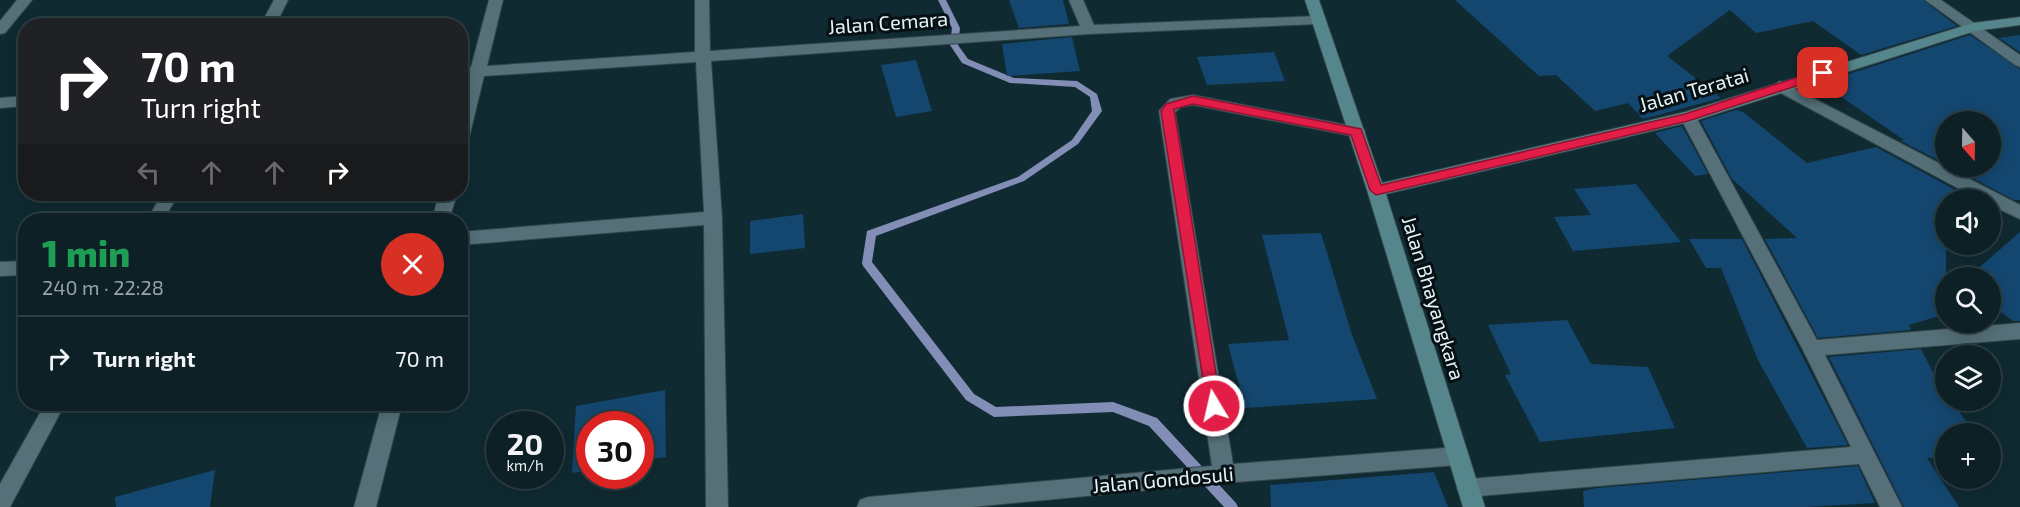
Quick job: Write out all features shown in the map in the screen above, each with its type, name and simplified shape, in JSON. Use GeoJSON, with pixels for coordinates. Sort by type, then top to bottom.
{"type":"FeatureCollection","features":[{"type":"Feature","properties":{"kind":"street"},"geometry":{"type":"LineString","coordinates":[[0,30],[25,0]]}},
{"type":"Feature","properties":{"kind":"street"},"geometry":{"type":"LineString","coordinates":[[271,18],[281,0]]}},
{"type":"Feature","properties":{"kind":"street"},"geometry":{"type":"LineString","coordinates":[[468,111],[496,0]]}},
{"type":"Feature","properties":{"kind":"street"},"geometry":{"type":"LineString","coordinates":[[702,0],[703,57],[713,218],[717,507]]}},
{"type":"Feature","properties":{"kind":"street"},"geometry":{"type":"LineString","coordinates":[[1076,0],[1089,30]]}},
{"type":"Feature","properties":{"kind":"street","name":"Jalan Bhayangkara"},"geometry":{"type":"LineString","coordinates":[[1312,0],[1376,190],[1471,498]]}},
{"type":"Feature","properties":{"kind":"street"},"geometry":{"type":"LineString","coordinates":[[1932,0],[2020,62]]}},
{"type":"Feature","properties":{"kind":"street","name":"Jalan Cemara"},"geometry":{"type":"LineString","coordinates":[[468,73],[1089,30],[1318,20]]}},
{"type":"Feature","properties":{"kind":"street","name":"Jalan Teratai"},"geometry":{"type":"LineString","coordinates":[[1376,190],[1688,117],[1780,86],[1973,27],[2020,21]]}},
{"type":"Feature","properties":{"kind":"street"},"geometry":{"type":"LineString","coordinates":[[1780,86],[2020,213]]}},
{"type":"Feature","properties":{"kind":"street"},"geometry":{"type":"LineString","coordinates":[[1219,475],[1167,111],[1176,103],[1193,100],[1357,132]]}},
{"type":"Feature","properties":{"kind":"street"},"geometry":{"type":"LineString","coordinates":[[0,103],[18,102]]}},
{"type":"Feature","properties":{"kind":"street"},"geometry":{"type":"LineString","coordinates":[[1688,117],[1812,348],[1891,507]]}},
{"type":"Feature","properties":{"kind":"street"},"geometry":{"type":"LineString","coordinates":[[468,239],[713,218]]}},
{"type":"Feature","properties":{"kind":"street"},"geometry":{"type":"LineString","coordinates":[[0,269],[18,268]]}},
{"type":"Feature","properties":{"kind":"street"},"geometry":{"type":"LineString","coordinates":[[1812,348],[2020,331]]}},
{"type":"Feature","properties":{"kind":"street"},"geometry":{"type":"LineString","coordinates":[[0,505],[51,411]]}},
{"type":"Feature","properties":{"kind":"street"},"geometry":{"type":"LineString","coordinates":[[365,507],[390,411]]}},
{"type":"Feature","properties":{"kind":"street"},"geometry":{"type":"LineString","coordinates":[[1471,498],[1864,455]]}},
{"type":"Feature","properties":{"kind":"street","name":"Jalan Gondosuli"},"geometry":{"type":"LineString","coordinates":[[868,507],[1182,478],[1458,456]]}},
{"type":"Feature","properties":{"kind":"building"},"geometry":{"type":"Polygon","coordinates":[[[1009,0],[1063,0],[1069,24],[1019,28],[1009,0]]]}},
{"type":"Feature","properties":{"kind":"building"},"geometry":{"type":"Polygon","coordinates":[[[1455,0],[1923,0],[1957,26],[1861,55],[1813,21],[1756,33],[1730,10],[1667,56],[1721,98],[1643,119],[1628,103],[1595,111],[1556,75],[1539,76],[1455,0]]]}},
{"type":"Feature","properties":{"kind":"building"},"geometry":{"type":"Polygon","coordinates":[[[1970,35],[2020,69],[2020,200],[2014,200],[2001,193],[2001,189],[1993,189],[1971,177],[2001,177],[2001,111],[1935,111],[1935,158],[1901,141],[1904,140],[1821,83],[1970,35]]]}},
{"type":"Feature","properties":{"kind":"building"},"geometry":{"type":"Polygon","coordinates":[[[2020,35],[2020,52],[1999,38],[2020,35]]]}},
{"type":"Feature","properties":{"kind":"building"},"geometry":{"type":"Polygon","coordinates":[[[1072,37],[1080,71],[1007,76],[1002,44],[1072,37]]]}},
{"type":"Feature","properties":{"kind":"building"},"geometry":{"type":"Polygon","coordinates":[[[1274,52],[1285,81],[1207,85],[1197,57],[1274,52]]]}},
{"type":"Feature","properties":{"kind":"building"},"geometry":{"type":"Polygon","coordinates":[[[916,60],[932,111],[896,117],[881,65],[916,60]]]}},
{"type":"Feature","properties":{"kind":"building"},"geometry":{"type":"Polygon","coordinates":[[[1736,110],[1743,112],[1807,163],[1876,147],[1954,189],[1935,189],[1935,255],[1946,255],[1946,267],[1935,267],[1935,317],[1909,325],[1911,330],[1818,338],[1765,239],[1797,238],[1732,179],[1701,121],[1736,110]]]}},
{"type":"Feature","properties":{"kind":"building"},"geometry":{"type":"Polygon","coordinates":[[[1682,126],[1708,174],[1695,176],[1655,133],[1682,126]]]}},
{"type":"Feature","properties":{"kind":"building"},"geometry":{"type":"Polygon","coordinates":[[[1636,184],[1681,242],[1573,251],[1554,217],[1591,215],[1574,189],[1636,184]]]}},
{"type":"Feature","properties":{"kind":"building"},"geometry":{"type":"Polygon","coordinates":[[[803,214],[805,248],[750,254],[750,221],[803,214]]]}},
{"type":"Feature","properties":{"kind":"building"},"geometry":{"type":"Polygon","coordinates":[[[2020,232],[2020,321],[2013,321],[2001,312],[2001,267],[1980,267],[1994,255],[2001,255],[2001,248],[2020,232]]]}},
{"type":"Feature","properties":{"kind":"building"},"geometry":{"type":"Polygon","coordinates":[[[1321,233],[1352,335],[1377,399],[1245,408],[1228,344],[1289,340],[1262,235],[1321,233]]]}},
{"type":"Feature","properties":{"kind":"building"},"geometry":{"type":"Polygon","coordinates":[[[1689,239],[1742,239],[1848,445],[1807,448],[1758,360],[1721,268],[1706,268],[1689,239]]]}},
{"type":"Feature","properties":{"kind":"building"},"geometry":{"type":"Polygon","coordinates":[[[1567,320],[1591,364],[1648,367],[1675,428],[1540,442],[1505,375],[1511,374],[1488,325],[1567,320]]]}},
{"type":"Feature","properties":{"kind":"building"},"geometry":{"type":"Polygon","coordinates":[[[1921,349],[1935,376],[1935,411],[1959,411],[1967,423],[1935,423],[1935,458],[1927,458],[1935,470],[1935,489],[1947,489],[1959,507],[1904,507],[1829,357],[1921,349]]]}},
{"type":"Feature","properties":{"kind":"building"},"geometry":{"type":"Polygon","coordinates":[[[665,390],[666,457],[654,459],[654,411],[576,411],[576,472],[572,473],[576,406],[665,390]]]}},
{"type":"Feature","properties":{"kind":"building"},"geometry":{"type":"Polygon","coordinates":[[[1858,466],[1875,503],[1806,507],[1584,507],[1583,491],[1597,488],[1858,466]]]}},
{"type":"Feature","properties":{"kind":"building"},"geometry":{"type":"Polygon","coordinates":[[[215,470],[210,507],[116,507],[115,497],[215,470]]]}},
{"type":"Feature","properties":{"kind":"building"},"geometry":{"type":"Polygon","coordinates":[[[1434,472],[1448,507],[1271,507],[1270,485],[1434,472]]]}},
{"type":"Feature","properties":{"kind":"waterway"},"geometry":{"type":"LineString","coordinates":[[942,0],[956,28],[954,45],[965,61],[1013,81],[1077,84],[1094,96],[1097,111],[1075,142],[1021,179],[871,234],[867,263],[970,397],[994,412],[1113,407],[1153,422],[1232,507]]}},
{"type":"Feature","properties":{"kind":"route"},"geometry":{"type":"LineString","coordinates":[[1214,406],[1167,111],[1170,106],[1193,100],[1357,132],[1376,190],[1688,117],[1823,73]]}}]}
